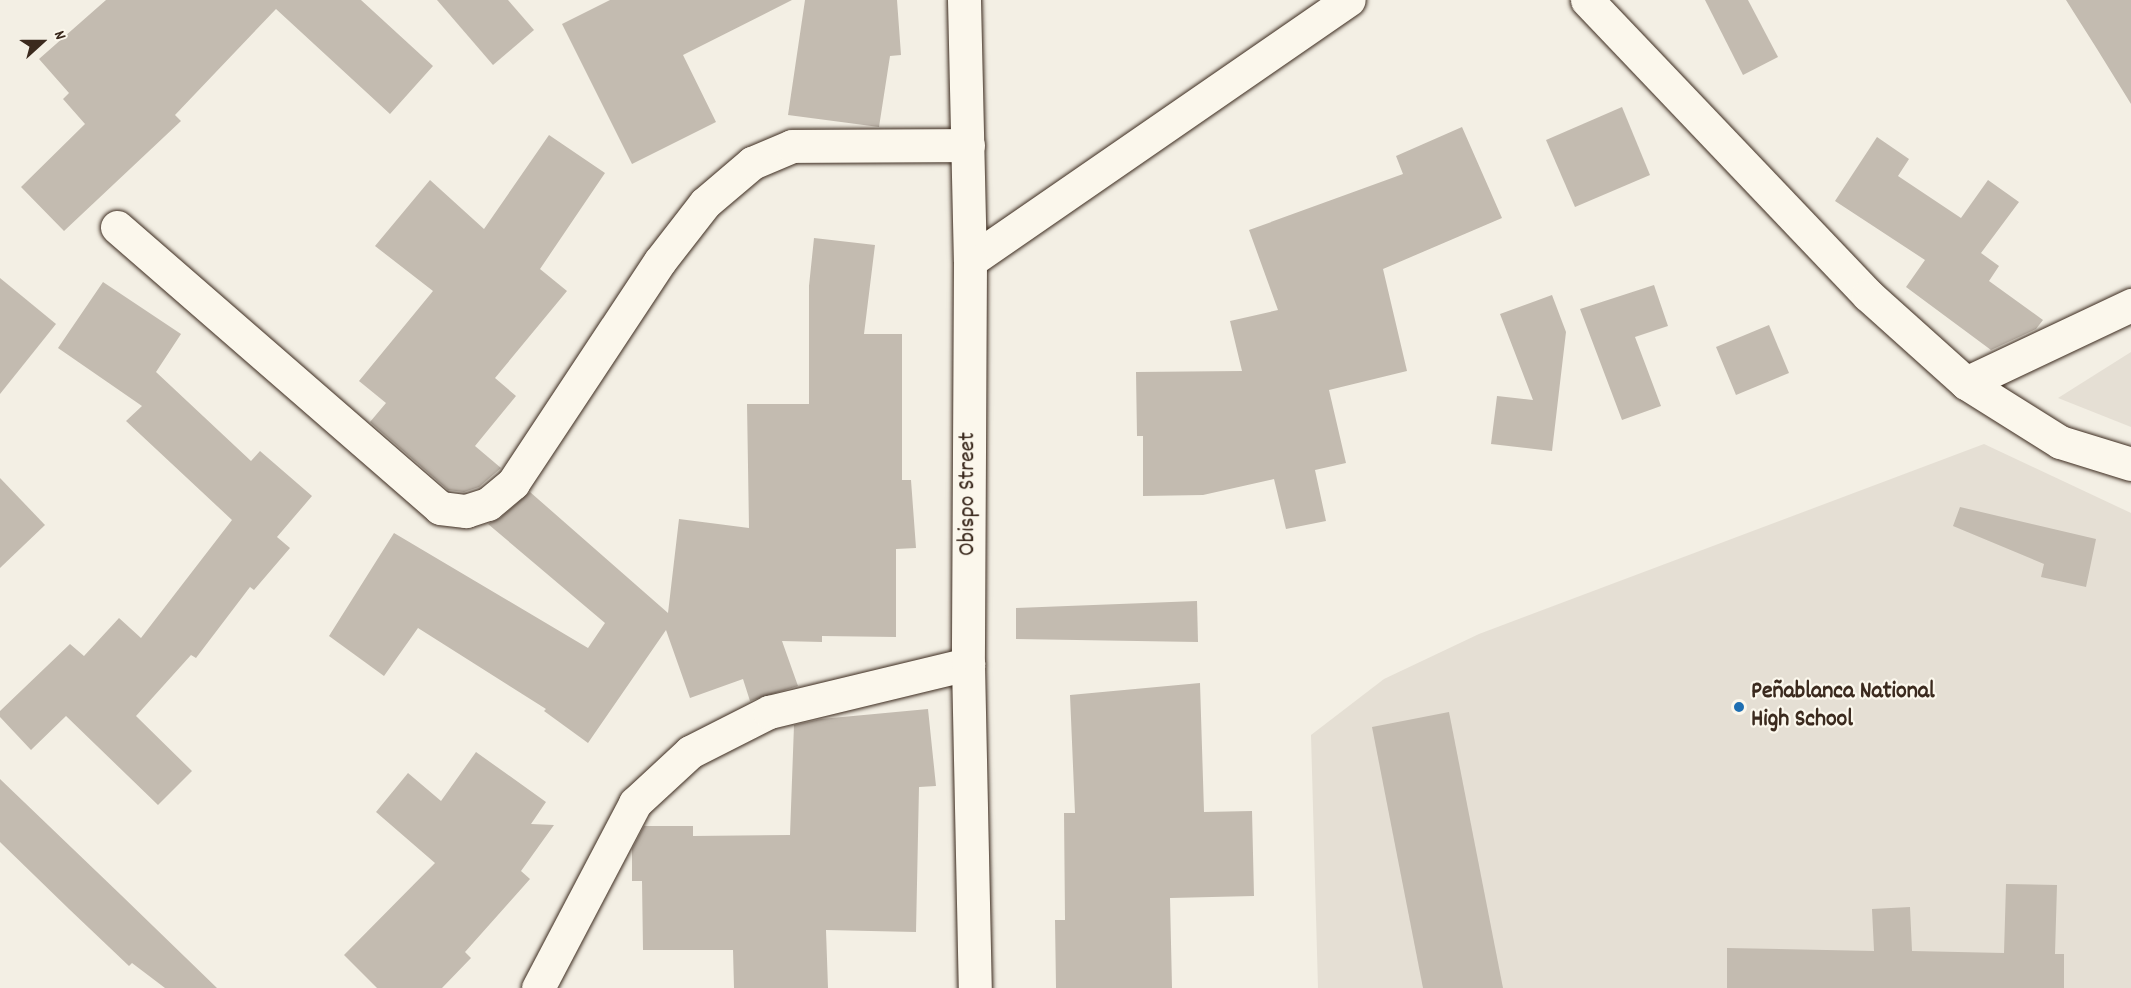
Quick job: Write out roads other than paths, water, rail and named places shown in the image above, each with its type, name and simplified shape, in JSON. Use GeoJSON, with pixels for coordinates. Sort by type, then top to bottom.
{"type":"FeatureCollection","features":[{"type":"Feature","properties":{"kind":"street","name":"Obispo Street"},"geometry":{"type":"LineString","coordinates":[[964,0],[970,261],[968,664],[975,988]]}},
{"type":"Feature","properties":{"kind":"street"},"geometry":{"type":"LineString","coordinates":[[970,261],[1349,0]]}},
{"type":"Feature","properties":{"kind":"street"},"geometry":{"type":"LineString","coordinates":[[1587,0],[1868,295],[1966,383],[2060,442],[2131,464]]}},
{"type":"Feature","properties":{"kind":"street"},"geometry":{"type":"LineString","coordinates":[[117,227],[440,508],[466,512],[488,504],[513,483],[660,261],[705,203],[752,163],[792,146],[968,145]]}},
{"type":"Feature","properties":{"kind":"street"},"geometry":{"type":"LineString","coordinates":[[1966,383],[2131,305]]}},
{"type":"Feature","properties":{"kind":"street"},"geometry":{"type":"LineString","coordinates":[[538,988],[635,803],[690,752],[769,712],[968,664]]}},
{"type":"Feature","properties":{"kind":"place","name":"Peñablanca National High School"},"geometry":{"type":"Point","coordinates":[1739,707]}}]}
